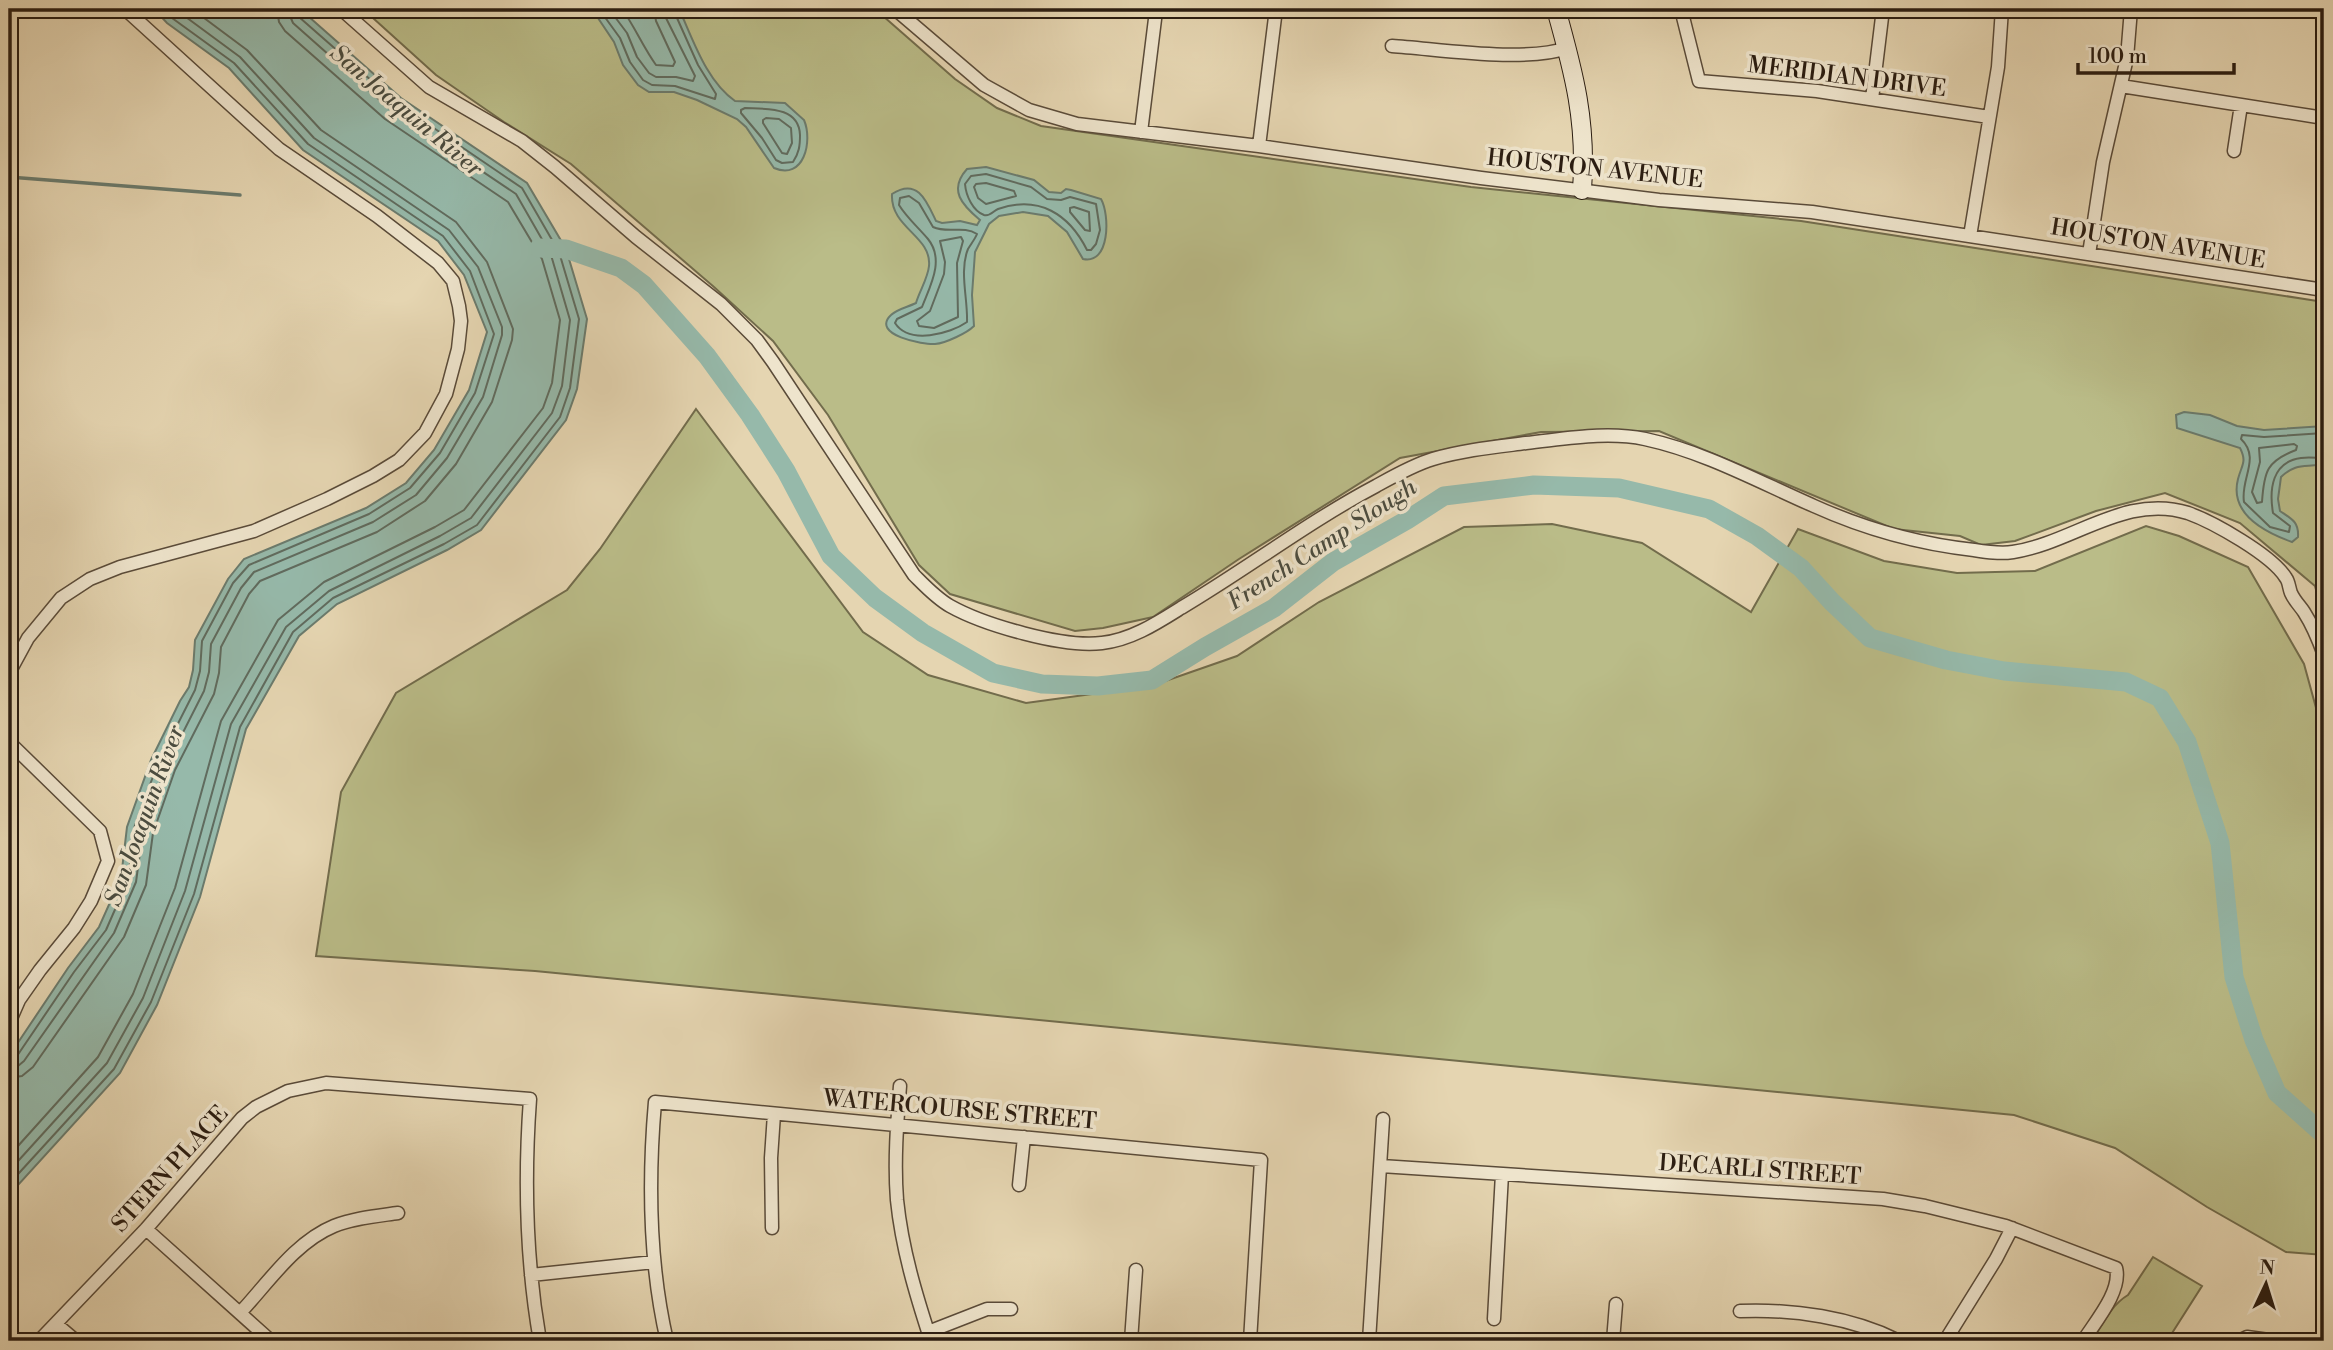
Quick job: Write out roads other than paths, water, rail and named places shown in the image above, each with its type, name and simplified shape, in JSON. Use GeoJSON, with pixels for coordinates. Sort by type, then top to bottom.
{"type":"FeatureCollection","features":[{"type":"Feature","properties":{"kind":"street"},"geometry":{"type":"LineString","coordinates":[[9,673],[28,638],[61,598],[90,579],[120,567],[254,531],[339,494],[399,460],[425,433],[446,394],[458,349],[461,321],[459,306],[453,281],[438,264],[377,216],[279,149],[125,9]]}},
{"type":"Feature","properties":{"kind":"street"},"geometry":{"type":"LineString","coordinates":[[341,9],[429,87],[522,141],[730,313],[757,340],[773,362],[914,575],[950,606],[989,622],[1072,643],[1111,642],[1150,626],[1211,591],[1357,496],[1421,463],[1458,453],[1513,444],[1619,436],[1677,448],[1716,462],[1847,519],[1920,542],[1954,548],[2008,553],[2073,534],[2130,511],[2168,509],[2188,514],[2232,534],[2266,558],[2286,577],[2324,656]]}},
{"type":"Feature","properties":{"kind":"street","name":"HOUSTON AVENUE"},"geometry":{"type":"LineString","coordinates":[[895,9],[965,71],[1007,99],[1029,110],[1064,120],[1659,200],[1812,212],[2324,290]]}},
{"type":"Feature","properties":{"kind":"street"},"geometry":{"type":"LineString","coordinates":[[1134,9],[1156,12],[1141,132]]}},
{"type":"Feature","properties":{"kind":"street"},"geometry":{"type":"LineString","coordinates":[[1259,146],[1276,9]]}},
{"type":"Feature","properties":{"kind":"street"},"geometry":{"type":"LineString","coordinates":[[1556,9],[1581,114],[1584,141],[1582,190]]}},
{"type":"Feature","properties":{"kind":"street","name":"MERIDIAN DRIVE"},"geometry":{"type":"LineString","coordinates":[[1681,9],[1699,81],[1817,91],[1989,117]]}},
{"type":"Feature","properties":{"kind":"street"},"geometry":{"type":"LineString","coordinates":[[1872,99],[1883,9]]}},
{"type":"Feature","properties":{"kind":"street"},"geometry":{"type":"LineString","coordinates":[[1969,236],[1998,67],[2003,9]]}},
{"type":"Feature","properties":{"kind":"street"},"geometry":{"type":"LineString","coordinates":[[2089,254],[2103,162],[2127,58],[2131,9]]}},
{"type":"Feature","properties":{"kind":"street"},"geometry":{"type":"LineString","coordinates":[[1392,46],[1520,54],[1567,48]]}},
{"type":"Feature","properties":{"kind":"street"},"geometry":{"type":"LineString","coordinates":[[2121,86],[2324,118]]}},
{"type":"Feature","properties":{"kind":"street"},"geometry":{"type":"LineString","coordinates":[[2234,151],[2241,105]]}},
{"type":"Feature","properties":{"kind":"street"},"geometry":{"type":"LineString","coordinates":[[9,743],[100,831],[108,861],[91,901],[19,1000],[9,1023]]}},
{"type":"Feature","properties":{"kind":"street","name":"STERN PLACE"},"geometry":{"type":"LineString","coordinates":[[39,1341],[146,1229],[242,1118],[264,1102],[288,1091],[326,1083],[530,1099],[526,1190],[531,1275]]}},
{"type":"Feature","properties":{"kind":"street"},"geometry":{"type":"LineString","coordinates":[[900,1086],[896,1160],[901,1232],[908,1266],[930,1336],[987,1310],[1011,1309]]}},
{"type":"Feature","properties":{"kind":"street","name":"WATERCOURSE STREET"},"geometry":{"type":"LineString","coordinates":[[654,1262],[650,1186],[655,1102],[1261,1160],[1250,1341]]}},
{"type":"Feature","properties":{"kind":"street"},"geometry":{"type":"LineString","coordinates":[[772,1227],[771,1158],[774,1114]]}},
{"type":"Feature","properties":{"kind":"street"},"geometry":{"type":"LineString","coordinates":[[1369,1341],[1383,1119]]}},
{"type":"Feature","properties":{"kind":"street"},"geometry":{"type":"LineString","coordinates":[[1020,1185],[1024,1138]]}},
{"type":"Feature","properties":{"kind":"street","name":"DECARLI STREET"},"geometry":{"type":"LineString","coordinates":[[1381,1166],[1871,1198],[1925,1206],[2012,1228],[2116,1268],[2116,1288],[2083,1341]]}},
{"type":"Feature","properties":{"kind":"street"},"geometry":{"type":"LineString","coordinates":[[1494,1319],[1503,1174]]}},
{"type":"Feature","properties":{"kind":"street"},"geometry":{"type":"LineString","coordinates":[[240,1314],[291,1256],[319,1234],[350,1221],[398,1213]]}},
{"type":"Feature","properties":{"kind":"street"},"geometry":{"type":"LineString","coordinates":[[1945,1341],[2012,1228]]}},
{"type":"Feature","properties":{"kind":"street"},"geometry":{"type":"LineString","coordinates":[[146,1229],[271,1341]]}},
{"type":"Feature","properties":{"kind":"street"},"geometry":{"type":"LineString","coordinates":[[541,1341],[531,1275],[654,1262],[667,1341]]}},
{"type":"Feature","properties":{"kind":"street"},"geometry":{"type":"LineString","coordinates":[[1131,1341],[1136,1270]]}},
{"type":"Feature","properties":{"kind":"street"},"geometry":{"type":"LineString","coordinates":[[1614,1341],[1616,1304]]}},
{"type":"Feature","properties":{"kind":"street"},"geometry":{"type":"LineString","coordinates":[[1740,1311],[1807,1314],[1836,1320],[1899,1341]]}},
{"type":"Feature","properties":{"kind":"street"},"geometry":{"type":"LineString","coordinates":[[56,1324],[76,1341]]}},
{"type":"Feature","properties":{"kind":"street"},"geometry":{"type":"LineString","coordinates":[[2239,1341],[2247,1337],[2276,1341]]}},
{"type":"Feature","properties":{"kind":"water","name":"San Joaquin River"},"geometry":{"type":"Polygon","coordinates":[[[154,9],[300,9],[401,98],[527,183],[566,249],[587,319],[577,389],[566,420],[481,530],[447,550],[337,604],[299,636],[246,729],[200,897],[157,1005],[120,1073],[9,1195],[9,1056],[99,927],[121,878],[127,827],[151,760],[189,687],[195,640],[228,579],[244,559],[366,508],[406,483],[434,450],[469,390],[487,332],[464,275],[438,241],[303,150],[229,68],[167,23],[154,9]]]}},
{"type":"Feature","properties":{"kind":"water"},"geometry":{"type":"Polygon","coordinates":[[[592,9],[679,9],[701,59],[725,93],[735,101],[785,103],[804,120],[807,129],[806,148],[799,164],[784,171],[774,168],[746,127],[737,119],[674,92],[649,92],[638,85],[623,65],[614,42],[592,9]]]}},
{"type":"Feature","properties":{"kind":"water"},"geometry":{"type":"Polygon","coordinates":[[[986,167],[1034,180],[1049,192],[1061,193],[1066,189],[1101,199],[1106,216],[1103,247],[1092,259],[1083,259],[1067,232],[1048,216],[1023,212],[999,216],[989,224],[975,252],[972,295],[974,326],[967,332],[935,344],[911,341],[893,333],[887,328],[886,322],[893,313],[916,303],[929,266],[924,247],[897,215],[892,194],[909,188],[915,190],[925,200],[936,221],[960,221],[977,225],[980,220],[963,203],[958,184],[967,169],[986,167]]]}},
{"type":"Feature","properties":{"kind":"water"},"geometry":{"type":"Polygon","coordinates":[[[2184,412],[2210,415],[2237,426],[2264,430],[2324,426],[2324,464],[2297,467],[2281,477],[2278,499],[2280,511],[2296,524],[2298,537],[2292,542],[2270,533],[2251,520],[2239,502],[2237,491],[2243,460],[2240,448],[2177,428],[2176,415],[2184,412]]]}},
{"type":"Feature","properties":{"kind":"waterway"},"geometry":{"type":"LineString","coordinates":[[9,177],[240,195]]}},
{"type":"Feature","properties":{"kind":"waterway","name":"French Camp Slough"},"geometry":{"type":"LineString","coordinates":[[539,248],[566,249],[621,268],[644,285],[707,356],[750,415],[786,471],[831,556],[875,598],[923,633],[993,673],[1042,684],[1098,686],[1152,680],[1274,608],[1333,562],[1444,496],[1534,485],[1619,488],[1709,509],[1757,536],[1801,568],[1870,638],[1946,660],[2004,671],[2126,682],[2160,698],[2187,742],[2220,843],[2234,977],[2254,1040],[2277,1093],[2324,1135]]}}]}
